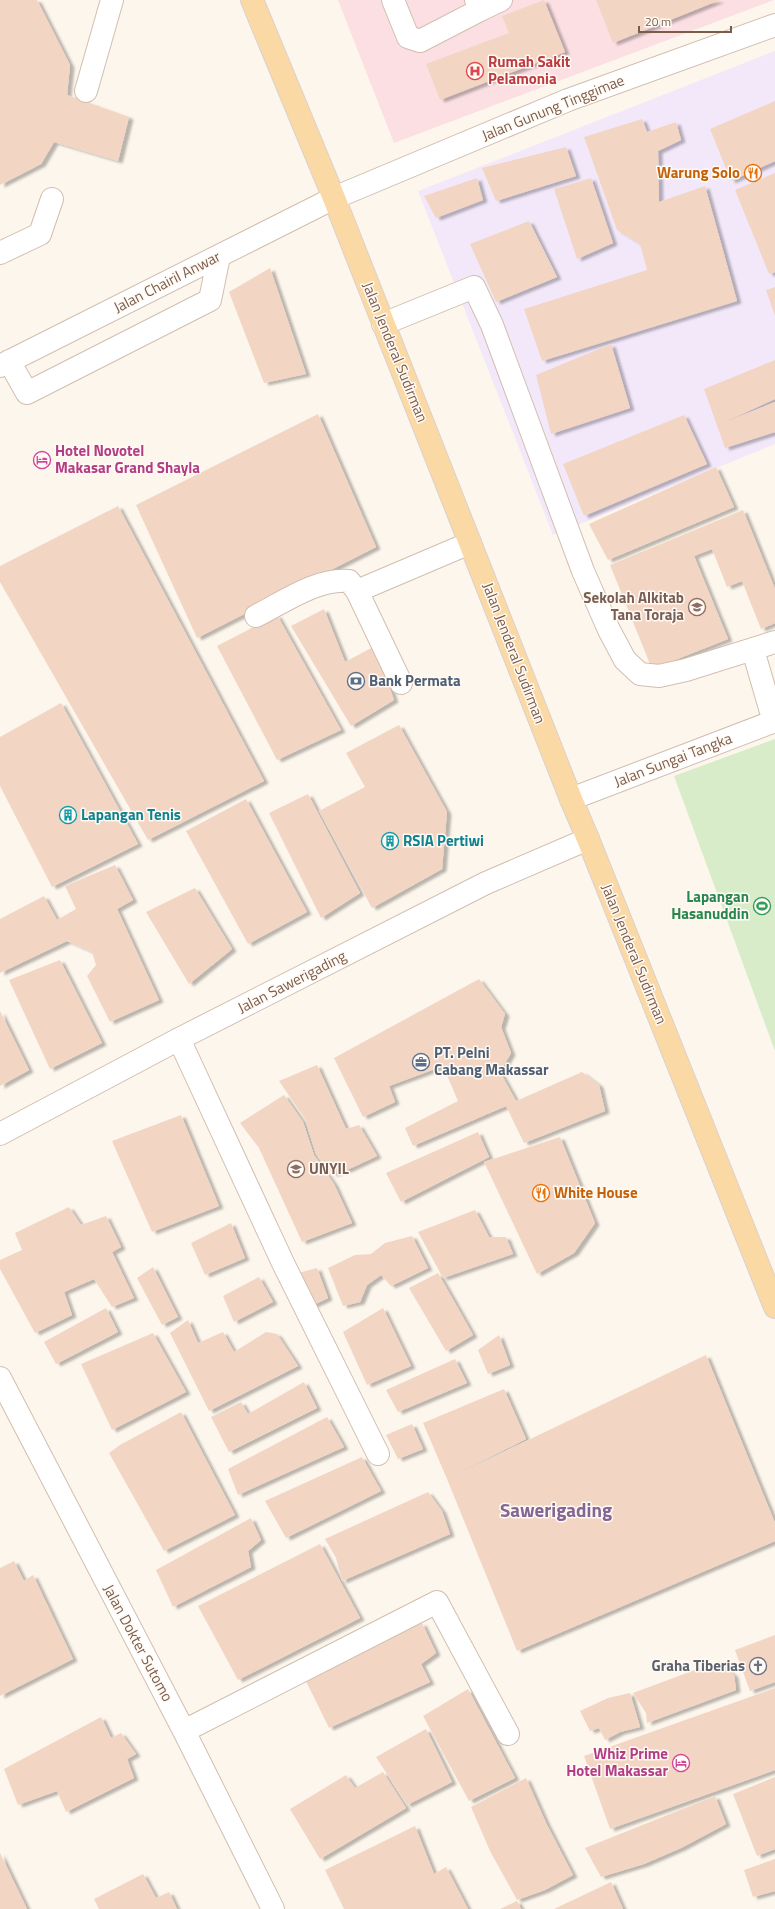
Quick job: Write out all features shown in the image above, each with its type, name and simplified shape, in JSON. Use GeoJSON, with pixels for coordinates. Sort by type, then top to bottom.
{"type":"FeatureCollection","features":[{"type":"Feature","properties":{"kind":"main road","name":"Jalan Jenderal Sudirman"},"geometry":{"type":"LineString","coordinates":[[252,0],[334,198],[571,799],[775,1307]]}},
{"type":"Feature","properties":{"kind":"street"},"geometry":{"type":"LineString","coordinates":[[86,91],[112,0]]}},
{"type":"Feature","properties":{"kind":"street"},"geometry":{"type":"LineString","coordinates":[[393,0],[408,37],[420,41],[478,5],[501,0]]}},
{"type":"Feature","properties":{"kind":"street","name":"Jalan Gunung Tinggimae"},"geometry":{"type":"LineString","coordinates":[[334,198],[568,100],[775,25]]}},
{"type":"Feature","properties":{"kind":"street","name":"Jalan Chairil Anwar"},"geometry":{"type":"LineString","coordinates":[[4,363],[334,198]]}},
{"type":"Feature","properties":{"kind":"street"},"geometry":{"type":"LineString","coordinates":[[0,253],[40,234],[52,199]]}},
{"type":"Feature","properties":{"kind":"street"},"geometry":{"type":"LineString","coordinates":[[4,363],[27,393],[210,300],[219,256]]}},
{"type":"Feature","properties":{"kind":"street"},"geometry":{"type":"LineString","coordinates":[[383,324],[474,287],[492,325],[583,571],[609,630],[625,660],[640,674],[659,676],[753,650],[775,642]]}},
{"type":"Feature","properties":{"kind":"street"},"geometry":{"type":"LineString","coordinates":[[357,592],[470,543]]}},
{"type":"Feature","properties":{"kind":"street"},"geometry":{"type":"LineString","coordinates":[[256,616],[314,587],[333,582],[349,581],[357,592],[401,684]]}},
{"type":"Feature","properties":{"kind":"street"},"geometry":{"type":"LineString","coordinates":[[753,650],[775,722]]}},
{"type":"Feature","properties":{"kind":"street","name":"Jalan Sungai Tangka"},"geometry":{"type":"LineString","coordinates":[[571,799],[775,722]]}},
{"type":"Feature","properties":{"kind":"street","name":"Jalan Sawerigading"},"geometry":{"type":"LineString","coordinates":[[0,1134],[179,1039],[486,883],[588,839]]}},
{"type":"Feature","properties":{"kind":"street"},"geometry":{"type":"LineString","coordinates":[[179,1039],[283,1263],[378,1454]]}},
{"type":"Feature","properties":{"kind":"street","name":"Jalan Dokter Sutomo"},"geometry":{"type":"LineString","coordinates":[[0,1378],[184,1731],[274,1909]]}},
{"type":"Feature","properties":{"kind":"street"},"geometry":{"type":"LineString","coordinates":[[184,1731],[437,1602],[508,1734]]}},
{"type":"Feature","properties":{"kind":"shaded area","name":"Rumah Sakit Pelamonia"},"geometry":{"type":"Polygon","coordinates":[[[338,0],[774,0],[394,143],[338,0]]]}},
{"type":"Feature","properties":{"kind":"shaded area"},"geometry":{"type":"Polygon","coordinates":[[[775,51],[775,444],[553,535],[418,191],[775,51]]]}},
{"type":"Feature","properties":{"kind":"green space"},"geometry":{"type":"Polygon","coordinates":[[[775,739],[775,1051],[674,776],[775,739]]]}},
{"type":"Feature","properties":{"kind":"building"},"geometry":{"type":"Polygon","coordinates":[[[0,0],[37,0],[70,65],[67,95],[129,117],[118,161],[54,142],[41,164],[0,185],[0,0]]]}},
{"type":"Feature","properties":{"kind":"building"},"geometry":{"type":"Polygon","coordinates":[[[544,0],[565,52],[440,100],[426,64],[509,33],[502,16],[544,0]]]}},
{"type":"Feature","properties":{"kind":"building"},"geometry":{"type":"Polygon","coordinates":[[[596,0],[720,0],[613,43],[596,0]]]}},
{"type":"Feature","properties":{"kind":"building"},"geometry":{"type":"Polygon","coordinates":[[[775,101],[775,161],[731,181],[710,129],[775,101]]]}},
{"type":"Feature","properties":{"kind":"building"},"geometry":{"type":"Polygon","coordinates":[[[642,119],[647,132],[676,122],[681,140],[658,151],[659,202],[705,186],[737,301],[542,361],[524,309],[647,270],[640,244],[617,230],[584,137],[642,119]]]}},
{"type":"Feature","properties":{"kind":"building"},"geometry":{"type":"Polygon","coordinates":[[[566,147],[576,176],[496,201],[482,168],[566,147]]]}},
{"type":"Feature","properties":{"kind":"building"},"geometry":{"type":"Polygon","coordinates":[[[775,173],[775,272],[769,274],[735,190],[775,173]]]}},
{"type":"Feature","properties":{"kind":"building"},"geometry":{"type":"Polygon","coordinates":[[[477,178],[483,200],[436,218],[424,196],[477,178]]]}},
{"type":"Feature","properties":{"kind":"building"},"geometry":{"type":"Polygon","coordinates":[[[591,178],[613,243],[577,259],[554,189],[591,178]]]}},
{"type":"Feature","properties":{"kind":"building"},"geometry":{"type":"Polygon","coordinates":[[[529,221],[557,277],[496,302],[470,244],[529,221]]]}},
{"type":"Feature","properties":{"kind":"building"},"geometry":{"type":"Polygon","coordinates":[[[270,268],[306,374],[264,383],[229,292],[270,268]]]}},
{"type":"Feature","properties":{"kind":"building"},"geometry":{"type":"Polygon","coordinates":[[[775,287],[775,316],[766,290],[775,287]]]}},
{"type":"Feature","properties":{"kind":"building"},"geometry":{"type":"Polygon","coordinates":[[[611,344],[630,408],[551,434],[536,375],[611,344]]]}},
{"type":"Feature","properties":{"kind":"building"},"geometry":{"type":"Polygon","coordinates":[[[775,360],[775,399],[725,422],[775,402],[775,432],[725,448],[704,389],[775,360]]]}},
{"type":"Feature","properties":{"kind":"building"},"geometry":{"type":"Polygon","coordinates":[[[318,414],[376,547],[197,638],[136,505],[318,414]]]}},
{"type":"Feature","properties":{"kind":"building"},"geometry":{"type":"Polygon","coordinates":[[[684,415],[707,464],[584,516],[563,464],[684,415]]]}},
{"type":"Feature","properties":{"kind":"building"},"geometry":{"type":"Polygon","coordinates":[[[716,467],[734,507],[608,560],[589,524],[716,467]]]}},
{"type":"Feature","properties":{"kind":"building"},"geometry":{"type":"Polygon","coordinates":[[[118,506],[264,781],[148,840],[0,582],[0,566],[118,506]]]}},
{"type":"Feature","properties":{"kind":"building"},"geometry":{"type":"Polygon","coordinates":[[[743,510],[775,589],[775,623],[761,629],[742,581],[727,587],[712,549],[694,556],[728,639],[652,669],[610,565],[743,510]]]}},
{"type":"Feature","properties":{"kind":"building","name":"Bank Permata"},"geometry":{"type":"Polygon","coordinates":[[[324,609],[345,662],[375,646],[394,700],[351,726],[291,626],[324,609]]]}},
{"type":"Feature","properties":{"kind":"building"},"geometry":{"type":"Polygon","coordinates":[[[277,615],[341,730],[277,760],[217,646],[277,615]]]}},
{"type":"Feature","properties":{"kind":"building","name":"Lapangan Tenis"},"geometry":{"type":"Polygon","coordinates":[[[61,703],[138,844],[52,887],[0,786],[0,737],[61,703]]]}},
{"type":"Feature","properties":{"kind":"building","name":"RSIA Pertiwi"},"geometry":{"type":"Polygon","coordinates":[[[399,725],[447,812],[442,869],[372,908],[319,811],[365,787],[346,753],[399,725]]]}},
{"type":"Feature","properties":{"kind":"building"},"geometry":{"type":"Polygon","coordinates":[[[308,794],[360,893],[321,918],[269,813],[308,794]]]}},
{"type":"Feature","properties":{"kind":"building"},"geometry":{"type":"Polygon","coordinates":[[[246,799],[307,912],[248,944],[186,831],[246,799]]]}},
{"type":"Feature","properties":{"kind":"building"},"geometry":{"type":"Polygon","coordinates":[[[115,865],[133,900],[117,909],[159,1000],[110,1022],[87,976],[96,965],[92,952],[67,941],[0,973],[0,919],[44,896],[57,920],[76,909],[65,886],[115,865]]]}},
{"type":"Feature","properties":{"kind":"building"},"geometry":{"type":"Polygon","coordinates":[[[195,888],[232,949],[189,984],[146,912],[195,888]]]}},
{"type":"Feature","properties":{"kind":"building"},"geometry":{"type":"Polygon","coordinates":[[[60,960],[102,1043],[50,1069],[9,980],[60,960]]]}},
{"type":"Feature","properties":{"kind":"building","name":"PT. Pelni Cabang Makassar"},"geometry":{"type":"Polygon","coordinates":[[[479,979],[505,1014],[501,1027],[511,1053],[500,1072],[516,1101],[582,1072],[599,1085],[605,1111],[524,1143],[506,1106],[413,1146],[405,1128],[458,1101],[443,1066],[389,1086],[395,1102],[363,1117],[334,1058],[479,979]]]}},
{"type":"Feature","properties":{"kind":"building"},"geometry":{"type":"Polygon","coordinates":[[[0,1011],[29,1070],[0,1086],[0,1011]]]}},
{"type":"Feature","properties":{"kind":"building"},"geometry":{"type":"Polygon","coordinates":[[[317,1065],[346,1129],[359,1125],[377,1156],[349,1169],[333,1174],[316,1154],[305,1119],[279,1081],[317,1065]]]}},
{"type":"Feature","properties":{"kind":"building","name":"UNYIL"},"geometry":{"type":"Polygon","coordinates":[[[284,1095],[303,1122],[314,1155],[334,1184],[352,1223],[302,1242],[259,1148],[240,1123],[284,1095]]]}},
{"type":"Feature","properties":{"kind":"building"},"geometry":{"type":"Polygon","coordinates":[[[181,1115],[219,1206],[152,1232],[112,1141],[181,1115]]]}},
{"type":"Feature","properties":{"kind":"building"},"geometry":{"type":"Polygon","coordinates":[[[478,1132],[489,1157],[401,1202],[386,1173],[478,1132]]]}},
{"type":"Feature","properties":{"kind":"building","name":"White House"},"geometry":{"type":"Polygon","coordinates":[[[560,1137],[595,1223],[574,1253],[537,1274],[484,1162],[560,1137]]]}},
{"type":"Feature","properties":{"kind":"building"},"geometry":{"type":"Polygon","coordinates":[[[69,1207],[81,1225],[106,1216],[121,1247],[112,1252],[134,1298],[112,1307],[94,1279],[64,1292],[72,1315],[35,1333],[0,1269],[0,1260],[22,1250],[15,1233],[69,1207]]]}},
{"type":"Feature","properties":{"kind":"building"},"geometry":{"type":"Polygon","coordinates":[[[475,1210],[489,1237],[506,1237],[513,1254],[443,1278],[418,1232],[475,1210]]]}},
{"type":"Feature","properties":{"kind":"building"},"geometry":{"type":"Polygon","coordinates":[[[231,1223],[245,1258],[205,1275],[191,1243],[231,1223]]]}},
{"type":"Feature","properties":{"kind":"building"},"geometry":{"type":"Polygon","coordinates":[[[412,1236],[428,1268],[391,1286],[381,1275],[367,1285],[360,1302],[343,1306],[328,1268],[355,1255],[371,1254],[385,1243],[412,1236]]]}},
{"type":"Feature","properties":{"kind":"building"},"geometry":{"type":"Polygon","coordinates":[[[153,1267],[178,1317],[162,1325],[137,1278],[153,1267]]]}},
{"type":"Feature","properties":{"kind":"building"},"geometry":{"type":"Polygon","coordinates":[[[317,1268],[328,1298],[309,1307],[294,1274],[317,1268]]]}},
{"type":"Feature","properties":{"kind":"building"},"geometry":{"type":"Polygon","coordinates":[[[438,1273],[473,1335],[446,1351],[409,1288],[438,1273]]]}},
{"type":"Feature","properties":{"kind":"building"},"geometry":{"type":"Polygon","coordinates":[[[259,1277],[273,1302],[234,1322],[223,1296],[259,1277]]]}},
{"type":"Feature","properties":{"kind":"building"},"geometry":{"type":"Polygon","coordinates":[[[106,1308],[118,1332],[56,1364],[44,1342],[106,1308]]]}},
{"type":"Feature","properties":{"kind":"building"},"geometry":{"type":"Polygon","coordinates":[[[383,1308],[411,1366],[367,1385],[343,1332],[383,1308]]]}},
{"type":"Feature","properties":{"kind":"building"},"geometry":{"type":"Polygon","coordinates":[[[188,1320],[198,1343],[223,1332],[234,1352],[266,1332],[277,1334],[298,1366],[209,1411],[170,1333],[188,1320]]]}},
{"type":"Feature","properties":{"kind":"building"},"geometry":{"type":"Polygon","coordinates":[[[153,1333],[186,1392],[112,1430],[81,1364],[153,1333]]]}},
{"type":"Feature","properties":{"kind":"building"},"geometry":{"type":"Polygon","coordinates":[[[499,1335],[510,1365],[488,1374],[478,1350],[499,1335]]]}},
{"type":"Feature","properties":{"kind":"building"},"geometry":{"type":"Polygon","coordinates":[[[706,1355],[775,1523],[775,1541],[517,1651],[447,1479],[706,1355]]]}},
{"type":"Feature","properties":{"kind":"building"},"geometry":{"type":"Polygon","coordinates":[[[455,1359],[467,1383],[398,1412],[386,1390],[455,1359]]]}},
{"type":"Feature","properties":{"kind":"building"},"geometry":{"type":"Polygon","coordinates":[[[304,1382],[317,1408],[229,1452],[211,1417],[241,1402],[248,1414],[304,1382]]]}},
{"type":"Feature","properties":{"kind":"building"},"geometry":{"type":"Polygon","coordinates":[[[504,1389],[526,1439],[447,1479],[423,1423],[504,1389]]]}},
{"type":"Feature","properties":{"kind":"building"},"geometry":{"type":"Polygon","coordinates":[[[181,1412],[235,1515],[164,1551],[109,1453],[120,1445],[181,1412]]]}},
{"type":"Feature","properties":{"kind":"building"},"geometry":{"type":"Polygon","coordinates":[[[327,1417],[344,1447],[238,1495],[228,1469],[327,1417]]]}},
{"type":"Feature","properties":{"kind":"building"},"geometry":{"type":"Polygon","coordinates":[[[412,1424],[423,1449],[398,1459],[386,1435],[412,1424]]]}},
{"type":"Feature","properties":{"kind":"building"},"geometry":{"type":"Polygon","coordinates":[[[362,1457],[381,1491],[286,1538],[265,1501],[362,1457]]]}},
{"type":"Feature","properties":{"kind":"building"},"geometry":{"type":"Polygon","coordinates":[[[428,1492],[442,1511],[450,1534],[342,1581],[336,1558],[325,1539],[428,1492]]]}},
{"type":"Feature","properties":{"kind":"building"},"geometry":{"type":"Polygon","coordinates":[[[251,1518],[261,1540],[248,1551],[251,1567],[173,1607],[156,1570],[251,1518]]]}},
{"type":"Feature","properties":{"kind":"building"},"geometry":{"type":"Polygon","coordinates":[[[320,1544],[360,1618],[238,1680],[198,1606],[320,1544]]]}},
{"type":"Feature","properties":{"kind":"building"},"geometry":{"type":"Polygon","coordinates":[[[14,1561],[24,1581],[33,1575],[73,1659],[0,1696],[0,1568],[14,1561]]]}},
{"type":"Feature","properties":{"kind":"building"},"geometry":{"type":"Polygon","coordinates":[[[422,1623],[436,1653],[421,1664],[430,1682],[329,1728],[303,1675],[422,1623]]]}},
{"type":"Feature","properties":{"kind":"building","name":"Graha Tiberias"},"geometry":{"type":"Polygon","coordinates":[[[775,1635],[775,1682],[750,1691],[735,1650],[775,1635]]]}},
{"type":"Feature","properties":{"kind":"building"},"geometry":{"type":"Polygon","coordinates":[[[719,1661],[734,1675],[736,1690],[647,1723],[646,1713],[633,1693],[719,1661]]]}},
{"type":"Feature","properties":{"kind":"building","name":"Whiz Prime Hotel Makassar"},"geometry":{"type":"Polygon","coordinates":[[[775,1688],[775,1770],[610,1829],[584,1756],[775,1688]]]}},
{"type":"Feature","properties":{"kind":"building"},"geometry":{"type":"Polygon","coordinates":[[[468,1689],[515,1778],[469,1801],[423,1716],[468,1689]]]}},
{"type":"Feature","properties":{"kind":"building"},"geometry":{"type":"Polygon","coordinates":[[[630,1693],[640,1727],[620,1732],[605,1740],[599,1728],[590,1731],[580,1711],[608,1698],[630,1693]]]}},
{"type":"Feature","properties":{"kind":"building"},"geometry":{"type":"Polygon","coordinates":[[[101,1717],[111,1738],[121,1733],[136,1754],[127,1759],[134,1778],[66,1812],[57,1791],[18,1805],[4,1769],[101,1717]]]}},
{"type":"Feature","properties":{"kind":"building"},"geometry":{"type":"Polygon","coordinates":[[[426,1729],[452,1782],[407,1805],[376,1757],[426,1729]]]}},
{"type":"Feature","properties":{"kind":"building"},"geometry":{"type":"Polygon","coordinates":[[[383,1772],[406,1808],[320,1859],[290,1809],[346,1775],[355,1788],[383,1772]]]}},
{"type":"Feature","properties":{"kind":"building"},"geometry":{"type":"Polygon","coordinates":[[[775,1777],[775,1849],[757,1856],[733,1794],[775,1777]]]}},
{"type":"Feature","properties":{"kind":"building"},"geometry":{"type":"Polygon","coordinates":[[[526,1778],[546,1823],[573,1875],[545,1890],[517,1900],[490,1851],[471,1807],[526,1778]]]}},
{"type":"Feature","properties":{"kind":"building"},"geometry":{"type":"Polygon","coordinates":[[[715,1796],[726,1824],[681,1848],[644,1864],[601,1877],[585,1848],[715,1796]]]}},
{"type":"Feature","properties":{"kind":"building"},"geometry":{"type":"Polygon","coordinates":[[[415,1826],[434,1874],[446,1867],[468,1909],[344,1909],[325,1870],[415,1826]]]}},
{"type":"Feature","properties":{"kind":"building"},"geometry":{"type":"Polygon","coordinates":[[[0,1853],[27,1909],[0,1909],[0,1853]]]}},
{"type":"Feature","properties":{"kind":"building"},"geometry":{"type":"Polygon","coordinates":[[[775,1859],[775,1891],[753,1897],[744,1870],[775,1859]]]}},
{"type":"Feature","properties":{"kind":"building"},"geometry":{"type":"Polygon","coordinates":[[[143,1874],[156,1898],[169,1892],[177,1909],[99,1909],[94,1899],[143,1874]]]}},
{"type":"Feature","properties":{"kind":"building"},"geometry":{"type":"Polygon","coordinates":[[[611,1882],[623,1909],[554,1909],[611,1882]]]}},
{"type":"Feature","properties":{"kind":"building"},"geometry":{"type":"Polygon","coordinates":[[[517,1901],[521,1909],[500,1909],[517,1901]]]}},
{"type":"Feature","properties":{"kind":"place","name":"Rumah Sakit Pelamonia"},"geometry":{"type":"Point","coordinates":[475,71]}},
{"type":"Feature","properties":{"kind":"place","name":"Warung Solo"},"geometry":{"type":"Point","coordinates":[753,173]}},
{"type":"Feature","properties":{"kind":"place","name":"Hotel Novotel Makasar Grand Shayla"},"geometry":{"type":"Point","coordinates":[42,460]}},
{"type":"Feature","properties":{"kind":"place","name":"Sekolah Alkitab Tana Toraja"},"geometry":{"type":"Point","coordinates":[697,607]}},
{"type":"Feature","properties":{"kind":"place","name":"Bank Permata"},"geometry":{"type":"Point","coordinates":[356,681]}},
{"type":"Feature","properties":{"kind":"place","name":"Lapangan Tenis"},"geometry":{"type":"Point","coordinates":[68,815]}},
{"type":"Feature","properties":{"kind":"place","name":"RSIA Pertiwi"},"geometry":{"type":"Point","coordinates":[390,841]}},
{"type":"Feature","properties":{"kind":"place","name":"Lapangan Hasanuddin"},"geometry":{"type":"Point","coordinates":[762,906]}},
{"type":"Feature","properties":{"kind":"place","name":"PT. Pelni Cabang Makassar"},"geometry":{"type":"Point","coordinates":[421,1062]}},
{"type":"Feature","properties":{"kind":"place","name":"UNYIL"},"geometry":{"type":"Point","coordinates":[296,1169]}},
{"type":"Feature","properties":{"kind":"place","name":"White House"},"geometry":{"type":"Point","coordinates":[541,1193]}},
{"type":"Feature","properties":{"kind":"place","name":"Graha Tiberias"},"geometry":{"type":"Point","coordinates":[758,1666]}},
{"type":"Feature","properties":{"kind":"place","name":"Whiz Prime Hotel Makassar"},"geometry":{"type":"Point","coordinates":[681,1763]}},
{"type":"Feature","properties":{"kind":"district","name":"Sawerigading"},"geometry":{"type":"Point","coordinates":[556,1510]}}]}
